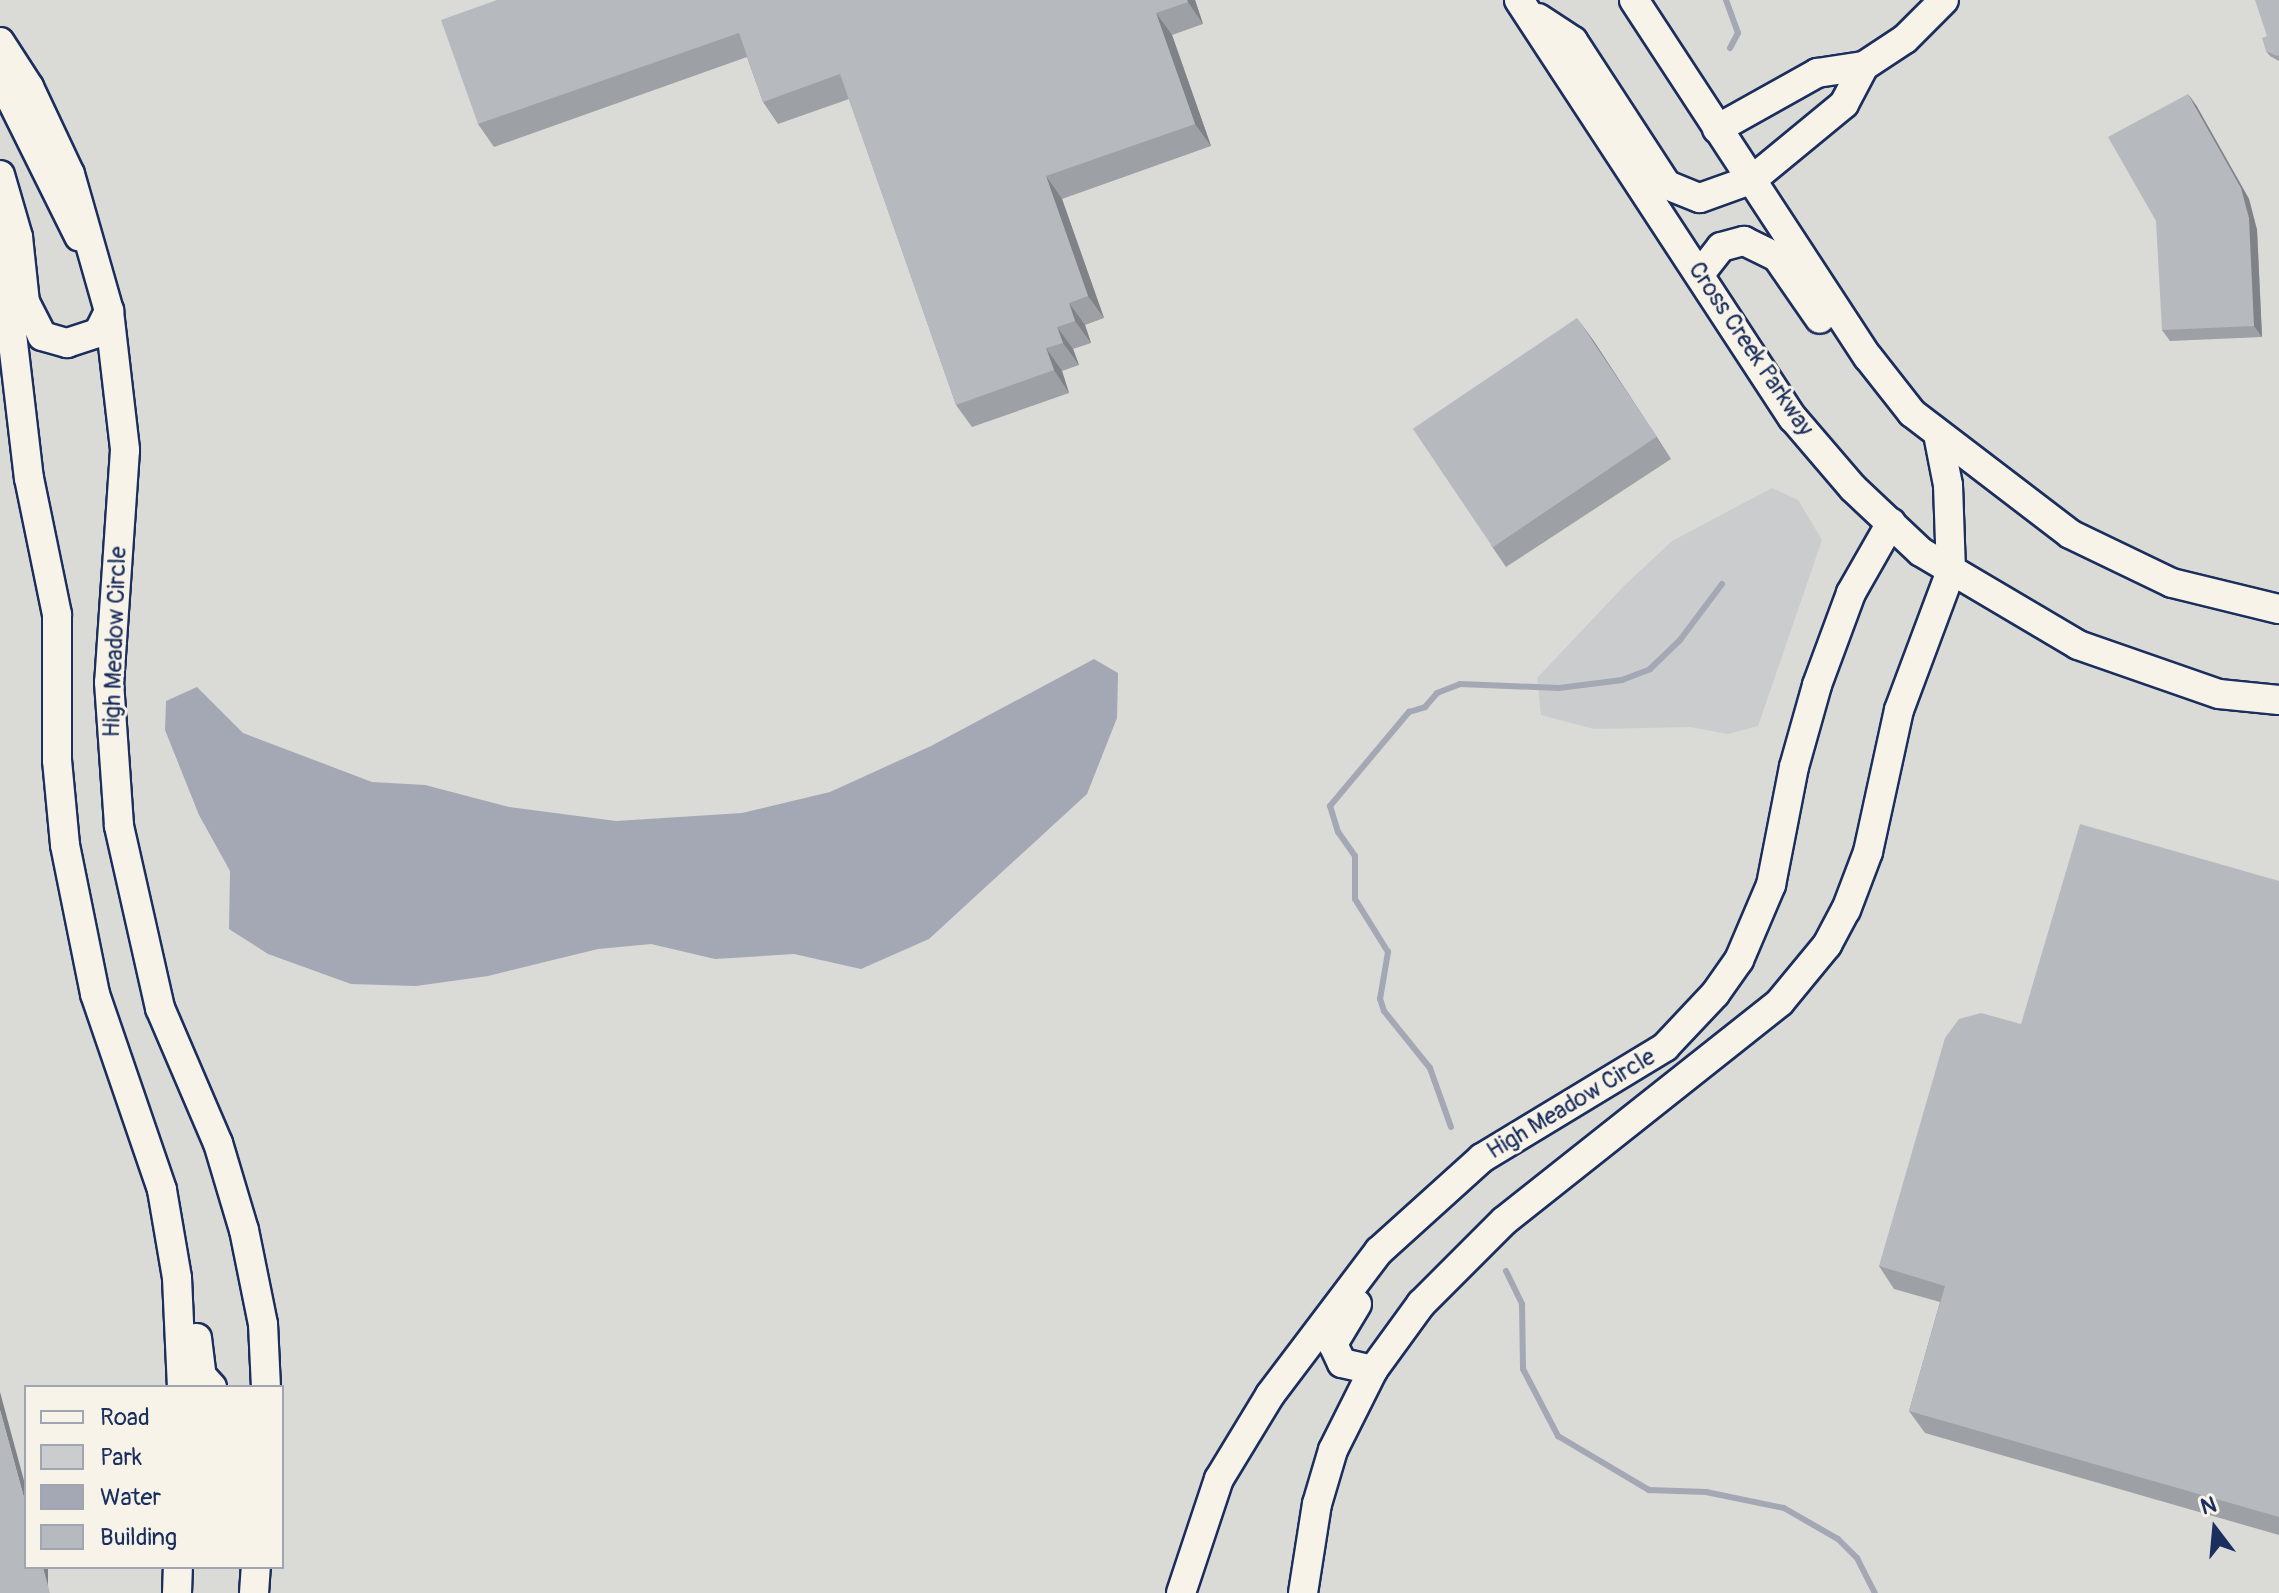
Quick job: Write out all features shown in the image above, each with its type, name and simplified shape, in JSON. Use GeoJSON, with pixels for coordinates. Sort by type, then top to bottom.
{"type":"FeatureCollection","features":[{"type":"Feature","properties":{"kind":"street"},"geometry":{"type":"LineString","coordinates":[[1634,0],[1717,129],[1892,387],[1938,434],[2070,534],[2172,583],[2279,609]]}},
{"type":"Feature","properties":{"kind":"street"},"geometry":{"type":"LineString","coordinates":[[1717,129],[1817,73],[1864,66],[1905,39],[1944,0]]}},
{"type":"Feature","properties":{"kind":"street"},"geometry":{"type":"LineString","coordinates":[[1522,4],[1573,41],[1667,185],[1700,198],[1753,179],[1844,104],[1864,66]]}},
{"type":"Feature","properties":{"kind":"street","name":"Cross Creek Parkway"},"geometry":{"type":"LineString","coordinates":[[1522,4],[1793,418],[1891,523],[1951,571],[2078,645],[2219,694],[2279,700]]}},
{"type":"Feature","properties":{"kind":"street","name":"High Meadow Circle"},"geometry":{"type":"LineString","coordinates":[[0,42],[29,87],[70,174],[99,262],[109,311],[125,450],[109,682],[119,826],[160,1008],[218,1143],[244,1230],[263,1324],[266,1385]]}},
{"type":"Feature","properties":{"kind":"street"},"geometry":{"type":"LineString","coordinates":[[0,77],[67,220],[99,262]]}},
{"type":"Feature","properties":{"kind":"street"},"geometry":{"type":"LineString","coordinates":[[0,175],[18,237],[25,302],[42,336],[67,343],[98,333],[109,311]]}},
{"type":"Feature","properties":{"kind":"street"},"geometry":{"type":"LineString","coordinates":[[0,232],[27,466],[57,615],[57,760],[65,845],[95,994],[162,1190],[177,1278],[182,1385]]}},
{"type":"Feature","properties":{"kind":"street"},"geometry":{"type":"LineString","coordinates":[[1700,274],[1721,247],[1744,241],[1777,257],[1861,379],[1892,387]]}},
{"type":"Feature","properties":{"kind":"street"},"geometry":{"type":"LineString","coordinates":[[1938,434],[1948,485],[1951,571]]}},
{"type":"Feature","properties":{"kind":"street","name":"High Meadow Circle"},"geometry":{"type":"LineString","coordinates":[[1181,1593],[1219,1479],[1270,1395],[1379,1251],[1482,1158],[1665,1047],[1739,960],[1771,885],[1794,767],[1817,685],[1851,593],[1891,523]]}},
{"type":"Feature","properties":{"kind":"street","name":"High Meadow Circle"},"geometry":{"type":"LineString","coordinates":[[1303,1593],[1317,1504],[1333,1450],[1373,1370],[1421,1304],[1474,1247],[1751,1027],[1803,977],[1827,945],[1860,879],[1899,710],[1951,571]]}},
{"type":"Feature","properties":{"kind":"street"},"geometry":{"type":"LineString","coordinates":[[1373,1370],[1342,1363],[1333,1344],[1339,1327],[1482,1158]]}},
{"type":"Feature","properties":{"kind":"street"},"geometry":{"type":"LineString","coordinates":[[162,1190],[183,1212],[202,1376],[210,1385]]}},
{"type":"Feature","properties":{"kind":"street"},"geometry":{"type":"LineString","coordinates":[[177,1593],[178,1569]]}},
{"type":"Feature","properties":{"kind":"street"},"geometry":{"type":"LineString","coordinates":[[254,1593],[256,1569]]}},
{"type":"Feature","properties":{"kind":"shaded area"},"geometry":{"type":"Polygon","coordinates":[[[0,0],[2279,0],[2279,1593],[0,1593],[0,0]]]}},
{"type":"Feature","properties":{"kind":"green space"},"geometry":{"type":"Polygon","coordinates":[[[1772,488],[1798,500],[1822,540],[1758,726],[1728,734],[1690,727],[1594,729],[1541,715],[1537,678],[1624,586],[1672,541],[1772,488]]]}},
{"type":"Feature","properties":{"kind":"water"},"geometry":{"type":"Polygon","coordinates":[[[1094,659],[1118,673],[1117,718],[1087,794],[929,939],[861,969],[794,954],[715,959],[651,944],[598,949],[488,976],[416,986],[351,984],[268,954],[229,929],[230,871],[199,815],[165,730],[166,701],[197,687],[243,733],[372,782],[425,785],[509,807],[616,821],[742,813],[830,792],[931,746],[1094,659]]]}},
{"type":"Feature","properties":{"kind":"building"},"geometry":{"type":"Polygon","coordinates":[[[497,0],[1187,0],[1156,13],[1195,124],[1046,176],[1088,296],[1069,303],[1075,321],[1057,327],[1063,343],[1046,348],[1054,370],[956,405],[840,74],[763,102],[739,33],[478,124],[441,20],[497,0]]]}},
{"type":"Feature","properties":{"kind":"building"},"geometry":{"type":"Polygon","coordinates":[[[2255,0],[2279,0],[2277,56],[2266,51],[2262,38],[2267,36],[2255,0]]]}},
{"type":"Feature","properties":{"kind":"building"},"geometry":{"type":"Polygon","coordinates":[[[2188,94],[2241,188],[2249,218],[2254,326],[2162,330],[2156,221],[2108,137],[2188,94]]]}},
{"type":"Feature","properties":{"kind":"building"},"geometry":{"type":"Polygon","coordinates":[[[1577,318],[1657,437],[1493,547],[1413,429],[1577,318]]]}},
{"type":"Feature","properties":{"kind":"building"},"geometry":{"type":"Polygon","coordinates":[[[2080,824],[2279,881],[2279,1517],[1909,1411],[1945,1286],[1879,1266],[1945,1038],[1959,1019],[1981,1013],[2021,1024],[2080,824]]]}},
{"type":"Feature","properties":{"kind":"building"},"geometry":{"type":"Polygon","coordinates":[[[0,1410],[24,1498],[24,1569],[44,1569],[50,1593],[0,1593],[0,1410]]]}},
{"type":"Feature","properties":{"kind":"waterway"},"geometry":{"type":"LineString","coordinates":[[1726,0],[1738,33],[1730,48]]}},
{"type":"Feature","properties":{"kind":"waterway"},"geometry":{"type":"LineString","coordinates":[[1451,1127],[1430,1068],[1384,1011],[1380,999],[1388,952],[1355,899],[1355,856],[1338,832],[1330,806],[1409,712],[1425,707],[1437,693],[1460,684],[1559,688],[1622,680],[1650,669],[1680,640],[1722,584]]}},
{"type":"Feature","properties":{"kind":"waterway"},"geometry":{"type":"LineString","coordinates":[[1506,1271],[1522,1304],[1523,1369],[1558,1436],[1649,1490],[1706,1492],[1784,1508],[1838,1539],[1857,1558],[1875,1593]]}}]}
